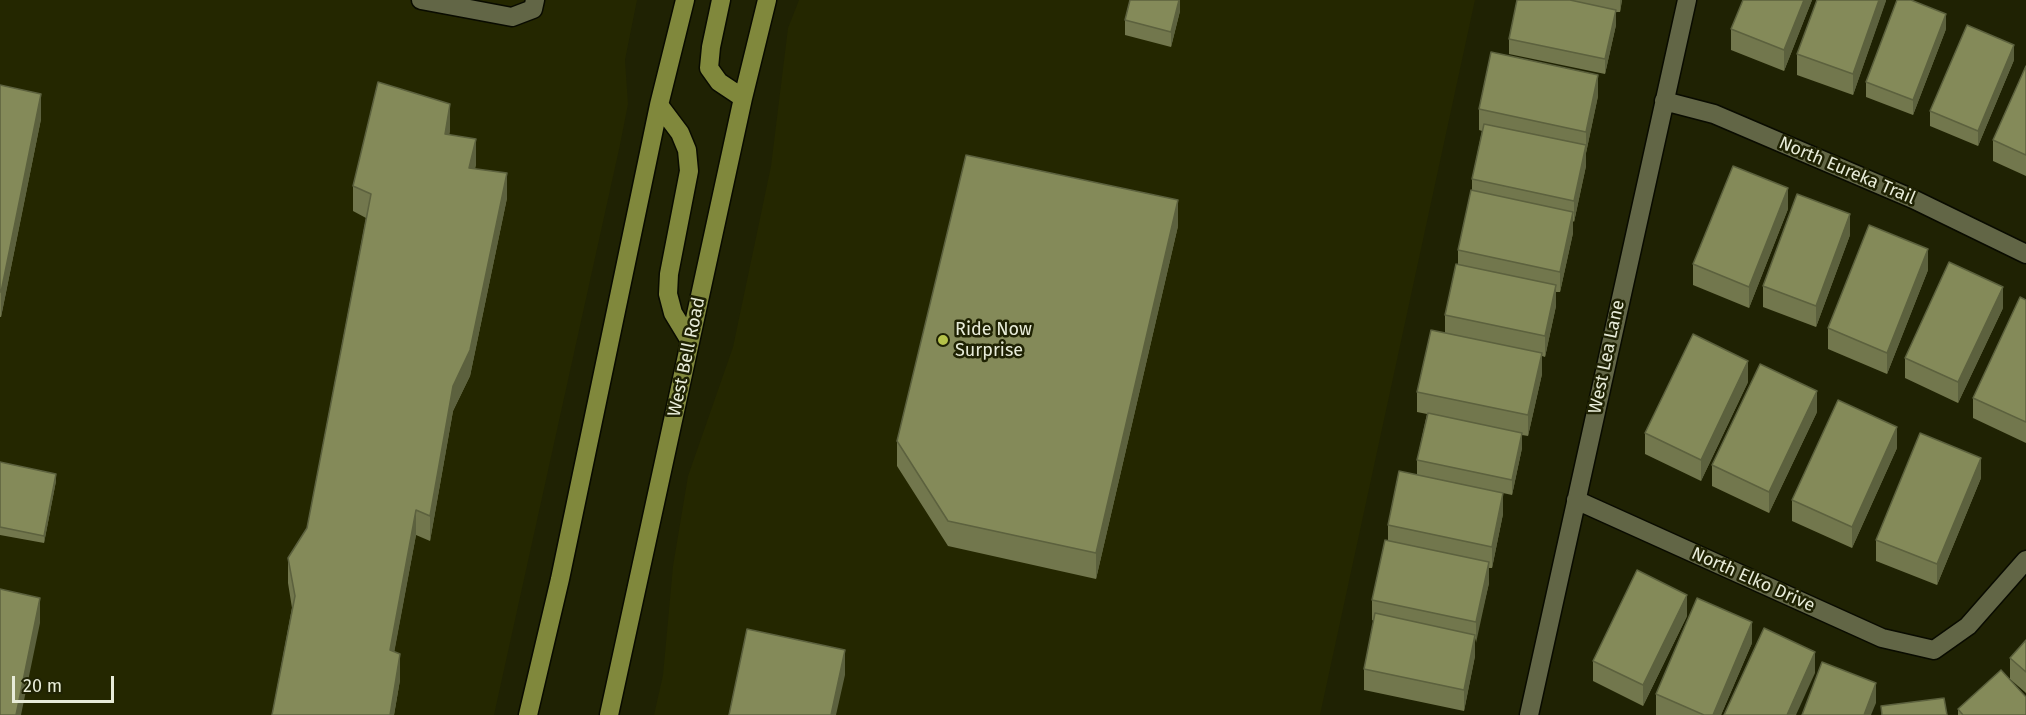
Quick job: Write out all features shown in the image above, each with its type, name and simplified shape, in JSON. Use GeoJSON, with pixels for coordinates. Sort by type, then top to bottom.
{"type":"FeatureCollection","features":[{"type":"Feature","properties":{"kind":"main road"},"geometry":{"type":"LineString","coordinates":[[528,715],[562,567],[659,105],[685,0]]}},
{"type":"Feature","properties":{"kind":"main road"},"geometry":{"type":"LineString","coordinates":[[721,0],[711,47],[710,68],[719,82],[743,98]]}},
{"type":"Feature","properties":{"kind":"main road","name":"West Bell Road"},"geometry":{"type":"LineString","coordinates":[[609,715],[743,98],[767,0]]}},
{"type":"Feature","properties":{"kind":"main road"},"geometry":{"type":"LineString","coordinates":[[659,105],[680,133],[687,150],[689,171],[669,274],[668,294],[673,313],[690,341]]}},
{"type":"Feature","properties":{"kind":"street"},"geometry":{"type":"LineString","coordinates":[[421,0],[512,17],[533,9],[535,0]]}},
{"type":"Feature","properties":{"kind":"street","name":"West Lea Lane"},"geometry":{"type":"LineString","coordinates":[[1529,715],[1688,0]]}},
{"type":"Feature","properties":{"kind":"street","name":"North Eureka Trail"},"geometry":{"type":"LineString","coordinates":[[1664,102],[1714,114],[1913,199],[2026,254]]}},
{"type":"Feature","properties":{"kind":"street","name":"North Elko Drive"},"geometry":{"type":"LineString","coordinates":[[1576,500],[1882,638],[1934,650],[1968,626],[2026,560]]}},
{"type":"Feature","properties":{"kind":"shaded area"},"geometry":{"type":"Polygon","coordinates":[[[0,0],[637,0],[625,60],[628,104],[620,145],[494,715],[0,715],[0,0]]]}},
{"type":"Feature","properties":{"kind":"shaded area"},"geometry":{"type":"Polygon","coordinates":[[[799,0],[1475,0],[1320,715],[654,715],[663,675],[673,566],[688,476],[733,347],[771,166],[788,28],[799,0]]]}},
{"type":"Feature","properties":{"kind":"building"},"geometry":{"type":"Polygon","coordinates":[[[1130,0],[1179,0],[1171,32],[1125,20],[1130,0]]]}},
{"type":"Feature","properties":{"kind":"building"},"geometry":{"type":"Polygon","coordinates":[[[1517,0],[1570,0],[1616,10],[1605,59],[1509,39],[1517,0]]]}},
{"type":"Feature","properties":{"kind":"building"},"geometry":{"type":"Polygon","coordinates":[[[1743,0],[1804,0],[1784,50],[1731,29],[1743,0]]]}},
{"type":"Feature","properties":{"kind":"building"},"geometry":{"type":"Polygon","coordinates":[[[1817,0],[1879,0],[1853,74],[1797,54],[1817,0]]]}},
{"type":"Feature","properties":{"kind":"building"},"geometry":{"type":"Polygon","coordinates":[[[1897,0],[1911,0],[1946,14],[1913,100],[1866,82],[1897,0]]]}},
{"type":"Feature","properties":{"kind":"building"},"geometry":{"type":"Polygon","coordinates":[[[1967,25],[2014,45],[1978,131],[1930,111],[1967,25]]]}},
{"type":"Feature","properties":{"kind":"building"},"geometry":{"type":"Polygon","coordinates":[[[1491,52],[1598,75],[1586,132],[1479,109],[1491,52]]]}},
{"type":"Feature","properties":{"kind":"building"},"geometry":{"type":"Polygon","coordinates":[[[2026,66],[2026,155],[1993,140],[2026,66]]]}},
{"type":"Feature","properties":{"kind":"building"},"geometry":{"type":"Polygon","coordinates":[[[378,82],[450,104],[445,134],[476,139],[469,168],[507,173],[470,350],[453,386],[430,516],[416,510],[390,650],[400,654],[390,715],[272,715],[295,596],[288,558],[307,528],[371,194],[353,186],[378,82]]]}},
{"type":"Feature","properties":{"kind":"building"},"geometry":{"type":"Polygon","coordinates":[[[0,85],[41,94],[1,292],[0,292],[0,85]]]}},
{"type":"Feature","properties":{"kind":"building"},"geometry":{"type":"Polygon","coordinates":[[[1484,124],[1586,145],[1574,201],[1472,179],[1484,124]]]}},
{"type":"Feature","properties":{"kind":"building"},"geometry":{"type":"Polygon","coordinates":[[[966,155],[1178,200],[1096,553],[948,521],[897,441],[966,155]]]}},
{"type":"Feature","properties":{"kind":"building"},"geometry":{"type":"Polygon","coordinates":[[[1733,166],[1788,188],[1749,287],[1693,264],[1733,166]]]}},
{"type":"Feature","properties":{"kind":"building"},"geometry":{"type":"Polygon","coordinates":[[[1471,190],[1573,212],[1560,272],[1458,250],[1471,190]]]}},
{"type":"Feature","properties":{"kind":"building"},"geometry":{"type":"Polygon","coordinates":[[[1797,194],[1850,214],[1816,306],[1763,286],[1797,194]]]}},
{"type":"Feature","properties":{"kind":"building"},"geometry":{"type":"Polygon","coordinates":[[[1869,225],[1928,249],[1887,353],[1828,328],[1869,225]]]}},
{"type":"Feature","properties":{"kind":"building"},"geometry":{"type":"Polygon","coordinates":[[[1949,262],[2003,287],[1958,382],[1905,358],[1949,262]]]}},
{"type":"Feature","properties":{"kind":"building"},"geometry":{"type":"Polygon","coordinates":[[[1456,264],[1556,285],[1545,336],[1445,315],[1456,264]]]}},
{"type":"Feature","properties":{"kind":"building"},"geometry":{"type":"Polygon","coordinates":[[[2020,297],[2026,300],[2026,422],[1973,398],[2020,297]]]}},
{"type":"Feature","properties":{"kind":"building"},"geometry":{"type":"Polygon","coordinates":[[[1431,330],[1542,353],[1528,415],[1417,392],[1431,330]]]}},
{"type":"Feature","properties":{"kind":"building"},"geometry":{"type":"Polygon","coordinates":[[[1693,334],[1748,361],[1701,460],[1645,433],[1693,334]]]}},
{"type":"Feature","properties":{"kind":"building"},"geometry":{"type":"Polygon","coordinates":[[[1760,364],[1817,391],[1769,492],[1712,465],[1760,364]]]}},
{"type":"Feature","properties":{"kind":"building"},"geometry":{"type":"Polygon","coordinates":[[[1838,400],[1897,427],[1852,527],[1792,500],[1838,400]]]}},
{"type":"Feature","properties":{"kind":"building"},"geometry":{"type":"Polygon","coordinates":[[[1428,413],[1522,433],[1512,480],[1417,460],[1428,413]]]}},
{"type":"Feature","properties":{"kind":"building"},"geometry":{"type":"Polygon","coordinates":[[[1920,433],[1981,458],[1937,564],[1876,540],[1920,433]]]}},
{"type":"Feature","properties":{"kind":"building"},"geometry":{"type":"Polygon","coordinates":[[[0,462],[56,474],[44,536],[0,527],[0,462]]]}},
{"type":"Feature","properties":{"kind":"building"},"geometry":{"type":"Polygon","coordinates":[[[1399,471],[1503,493],[1492,547],[1388,525],[1399,471]]]}},
{"type":"Feature","properties":{"kind":"building"},"geometry":{"type":"Polygon","coordinates":[[[1385,540],[1489,562],[1476,622],[1372,600],[1385,540]]]}},
{"type":"Feature","properties":{"kind":"building"},"geometry":{"type":"Polygon","coordinates":[[[1637,570],[1687,595],[1643,685],[1593,661],[1637,570]]]}},
{"type":"Feature","properties":{"kind":"building"},"geometry":{"type":"Polygon","coordinates":[[[0,589],[40,598],[16,715],[0,715],[0,589]]]}},
{"type":"Feature","properties":{"kind":"building"},"geometry":{"type":"Polygon","coordinates":[[[1697,598],[1752,622],[1713,715],[1704,715],[1656,694],[1697,598]]]}},
{"type":"Feature","properties":{"kind":"building"},"geometry":{"type":"Polygon","coordinates":[[[1375,613],[1475,635],[1464,690],[1364,669],[1375,613]]]}},
{"type":"Feature","properties":{"kind":"building"},"geometry":{"type":"Polygon","coordinates":[[[1764,628],[1815,652],[1787,715],[1724,715],[1764,628]]]}},
{"type":"Feature","properties":{"kind":"building"},"geometry":{"type":"Polygon","coordinates":[[[747,629],[845,650],[831,715],[729,715],[747,629]]]}},
{"type":"Feature","properties":{"kind":"building"},"geometry":{"type":"Polygon","coordinates":[[[2026,640],[2026,672],[2010,658],[2026,640]]]}},
{"type":"Feature","properties":{"kind":"building"},"geometry":{"type":"Polygon","coordinates":[[[1822,662],[1876,683],[1864,715],[1802,715],[1822,662]]]}},
{"type":"Feature","properties":{"kind":"building"},"geometry":{"type":"Polygon","coordinates":[[[2001,670],[2026,697],[2026,715],[1963,715],[1958,709],[2001,670]]]}},
{"type":"Feature","properties":{"kind":"building"},"geometry":{"type":"Polygon","coordinates":[[[1944,698],[1947,715],[1882,715],[1881,706],[1944,698]]]}},
{"type":"Feature","properties":{"kind":"place","name":"Ride Now Surprise"},"geometry":{"type":"Point","coordinates":[943,340]}}]}
